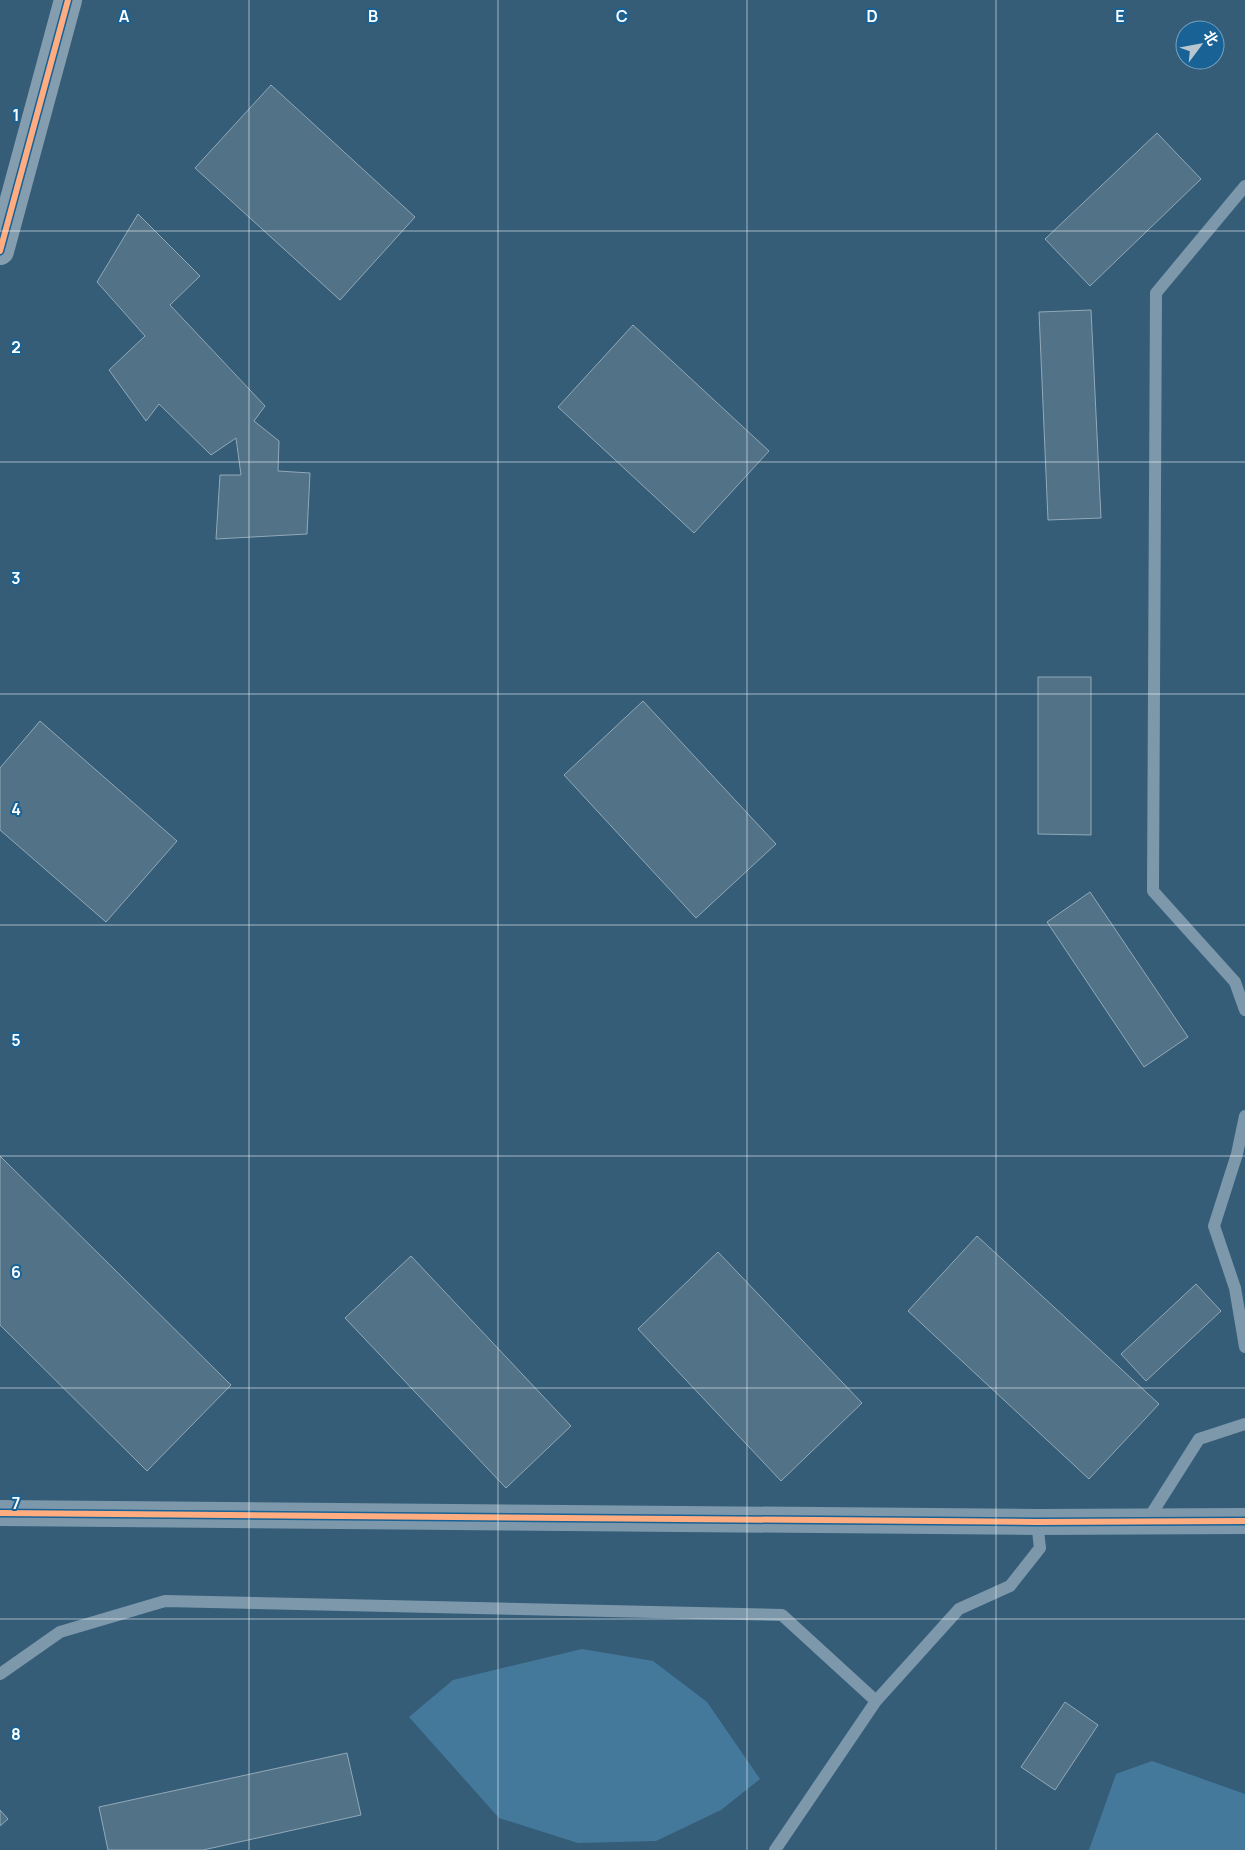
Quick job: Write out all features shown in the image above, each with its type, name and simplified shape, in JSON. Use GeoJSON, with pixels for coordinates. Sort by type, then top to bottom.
{"type":"FeatureCollection","features":[{"type":"Feature","properties":{"kind":"street"},"geometry":{"type":"LineString","coordinates":[[0,251],[68,0]]}},
{"type":"Feature","properties":{"kind":"street"},"geometry":{"type":"LineString","coordinates":[[0,1512],[1037,1522],[1245,1521]]}},
{"type":"Feature","properties":{"kind":"lane"},"geometry":{"type":"LineString","coordinates":[[1245,186],[1156,293],[1152,891],[1235,982],[1245,1010]]}},
{"type":"Feature","properties":{"kind":"lane"},"geometry":{"type":"LineString","coordinates":[[1245,1116],[1237,1154],[1214,1226],[1235,1288],[1245,1347]]}},
{"type":"Feature","properties":{"kind":"lane"},"geometry":{"type":"LineString","coordinates":[[1147,1521],[1199,1440],[1245,1424]]}},
{"type":"Feature","properties":{"kind":"lane"},"geometry":{"type":"LineString","coordinates":[[775,1850],[876,1700],[959,1609],[1010,1586],[1040,1548],[1037,1522]]}},
{"type":"Feature","properties":{"kind":"lane"},"geometry":{"type":"LineString","coordinates":[[0,1674],[60,1632],[165,1602],[782,1615],[876,1700]]}},
{"type":"Feature","properties":{"kind":"water"},"geometry":{"type":"Polygon","coordinates":[[[582,1649],[653,1661],[707,1702],[760,1779],[721,1810],[656,1841],[578,1843],[499,1818],[409,1717],[453,1680],[582,1649]]]}},
{"type":"Feature","properties":{"kind":"water"},"geometry":{"type":"Polygon","coordinates":[[[1152,1761],[1245,1794],[1245,1850],[1089,1850],[1116,1774],[1152,1761]]]}},
{"type":"Feature","properties":{"kind":"building"},"geometry":{"type":"Polygon","coordinates":[[[271,85],[415,217],[340,300],[195,168],[271,85]]]}},
{"type":"Feature","properties":{"kind":"building"},"geometry":{"type":"Polygon","coordinates":[[[1157,133],[1201,179],[1090,286],[1045,239],[1157,133]]]}},
{"type":"Feature","properties":{"kind":"building"},"geometry":{"type":"Polygon","coordinates":[[[138,214],[200,276],[170,305],[265,406],[254,421],[279,441],[278,471],[310,473],[307,534],[216,539],[220,475],[241,475],[236,438],[211,455],[159,404],[146,421],[109,370],[145,336],[97,282],[138,214]]]}},
{"type":"Feature","properties":{"kind":"building"},"geometry":{"type":"Polygon","coordinates":[[[1091,310],[1101,518],[1048,520],[1039,312],[1091,310]]]}},
{"type":"Feature","properties":{"kind":"building"},"geometry":{"type":"Polygon","coordinates":[[[633,325],[769,451],[694,533],[558,407],[633,325]]]}},
{"type":"Feature","properties":{"kind":"building"},"geometry":{"type":"Polygon","coordinates":[[[1038,677],[1091,677],[1091,835],[1038,834],[1038,677]]]}},
{"type":"Feature","properties":{"kind":"building"},"geometry":{"type":"Polygon","coordinates":[[[643,701],[776,844],[696,918],[564,775],[643,701]]]}},
{"type":"Feature","properties":{"kind":"building"},"geometry":{"type":"Polygon","coordinates":[[[40,721],[177,841],[106,922],[0,830],[0,768],[40,721]]]}},
{"type":"Feature","properties":{"kind":"building"},"geometry":{"type":"Polygon","coordinates":[[[1090,892],[1188,1037],[1144,1067],[1047,922],[1090,892]]]}},
{"type":"Feature","properties":{"kind":"building"},"geometry":{"type":"Polygon","coordinates":[[[0,1156],[231,1385],[147,1471],[0,1325],[0,1156]]]}},
{"type":"Feature","properties":{"kind":"building"},"geometry":{"type":"Polygon","coordinates":[[[977,1236],[1159,1404],[1089,1479],[908,1311],[977,1236]]]}},
{"type":"Feature","properties":{"kind":"building"},"geometry":{"type":"Polygon","coordinates":[[[718,1252],[862,1403],[781,1481],[638,1329],[718,1252]]]}},
{"type":"Feature","properties":{"kind":"building"},"geometry":{"type":"Polygon","coordinates":[[[411,1256],[571,1426],[506,1488],[345,1318],[411,1256]]]}},
{"type":"Feature","properties":{"kind":"building"},"geometry":{"type":"Polygon","coordinates":[[[1196,1284],[1221,1311],[1146,1381],[1121,1354],[1196,1284]]]}},
{"type":"Feature","properties":{"kind":"building"},"geometry":{"type":"Polygon","coordinates":[[[1065,1702],[1098,1725],[1055,1790],[1021,1767],[1065,1702]]]}},
{"type":"Feature","properties":{"kind":"building"},"geometry":{"type":"Polygon","coordinates":[[[347,1753],[361,1815],[203,1850],[108,1850],[99,1807],[347,1753]]]}},
{"type":"Feature","properties":{"kind":"building"},"geometry":{"type":"Polygon","coordinates":[[[0,1810],[8,1819],[0,1826],[0,1810]]]}},
{"type":"Feature","properties":{"kind":"cycle path"},"geometry":{"type":"LineString","coordinates":[[0,251],[68,0]]}},
{"type":"Feature","properties":{"kind":"cycle path"},"geometry":{"type":"LineString","coordinates":[[0,1513],[1037,1522],[1245,1521]]}}]}
